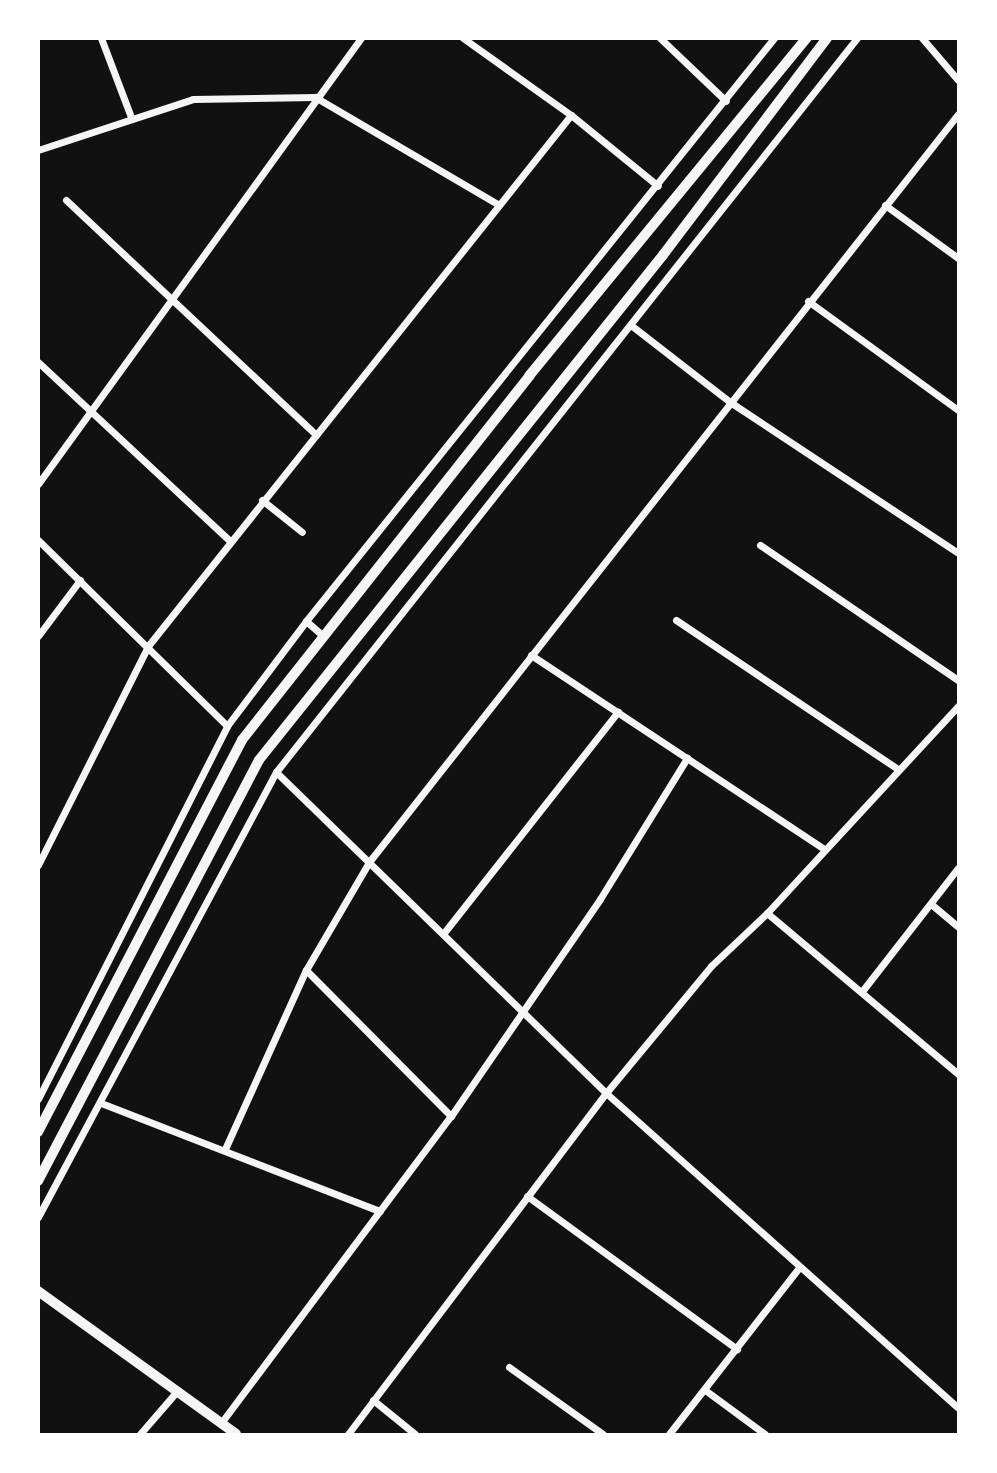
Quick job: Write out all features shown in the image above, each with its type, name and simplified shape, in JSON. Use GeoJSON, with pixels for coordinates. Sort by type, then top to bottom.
{"type":"FeatureCollection","features":[{"type":"Feature","properties":{"kind":"street"},"geometry":{"type":"LineString","coordinates":[[101,38],[131,117]]}},
{"type":"Feature","properties":{"kind":"street"},"geometry":{"type":"LineString","coordinates":[[38,484],[91,414],[315,97],[361,38]]}},
{"type":"Feature","properties":{"kind":"street"},"geometry":{"type":"LineString","coordinates":[[463,38],[571,115],[658,186]]}},
{"type":"Feature","properties":{"kind":"street"},"geometry":{"type":"LineString","coordinates":[[660,38],[726,101]]}},
{"type":"Feature","properties":{"kind":"street"},"geometry":{"type":"LineString","coordinates":[[38,1099],[227,726],[306,621],[658,186],[774,38]]}},
{"type":"Feature","properties":{"kind":"street"},"geometry":{"type":"LineString","coordinates":[[38,1132],[242,740],[682,187],[807,38]]}},
{"type":"Feature","properties":{"kind":"street"},"geometry":{"type":"LineString","coordinates":[[38,1181],[259,760],[663,255],[827,38]]}},
{"type":"Feature","properties":{"kind":"street"},"geometry":{"type":"LineString","coordinates":[[38,1217],[101,1104],[276,772],[858,38]]}},
{"type":"Feature","properties":{"kind":"street"},"geometry":{"type":"LineString","coordinates":[[922,38],[958,80]]}},
{"type":"Feature","properties":{"kind":"street"},"geometry":{"type":"LineString","coordinates":[[38,150],[131,117],[223,95],[315,97],[499,205]]}},
{"type":"Feature","properties":{"kind":"street"},"geometry":{"type":"LineString","coordinates":[[225,1149],[306,970],[369,862],[808,301],[958,114]]}},
{"type":"Feature","properties":{"kind":"street"},"geometry":{"type":"LineString","coordinates":[[38,865],[148,646],[571,115]]}},
{"type":"Feature","properties":{"kind":"street"},"geometry":{"type":"LineString","coordinates":[[66,200],[316,435]]}},
{"type":"Feature","properties":{"kind":"street"},"geometry":{"type":"LineString","coordinates":[[885,205],[958,258]]}},
{"type":"Feature","properties":{"kind":"street"},"geometry":{"type":"LineString","coordinates":[[808,301],[958,410]]}},
{"type":"Feature","properties":{"kind":"street"},"geometry":{"type":"LineString","coordinates":[[632,326],[730,402],[958,553]]}},
{"type":"Feature","properties":{"kind":"street"},"geometry":{"type":"LineString","coordinates":[[38,362],[230,541]]}},
{"type":"Feature","properties":{"kind":"street"},"geometry":{"type":"LineString","coordinates":[[262,500],[302,532]]}},
{"type":"Feature","properties":{"kind":"street"},"geometry":{"type":"LineString","coordinates":[[38,540],[227,726]]}},
{"type":"Feature","properties":{"kind":"street"},"geometry":{"type":"LineString","coordinates":[[760,545],[958,680]]}},
{"type":"Feature","properties":{"kind":"street"},"geometry":{"type":"LineString","coordinates":[[38,636],[80,580]]}},
{"type":"Feature","properties":{"kind":"street"},"geometry":{"type":"LineString","coordinates":[[676,620],[898,769]]}},
{"type":"Feature","properties":{"kind":"street"},"geometry":{"type":"LineString","coordinates":[[306,621],[323,636]]}},
{"type":"Feature","properties":{"kind":"street"},"geometry":{"type":"LineString","coordinates":[[531,655],[823,848]]}},
{"type":"Feature","properties":{"kind":"street"},"geometry":{"type":"LineString","coordinates":[[348,1434],[606,1093],[711,966],[767,913],[823,848],[958,706]]}},
{"type":"Feature","properties":{"kind":"street"},"geometry":{"type":"LineString","coordinates":[[443,934],[618,712]]}},
{"type":"Feature","properties":{"kind":"street"},"geometry":{"type":"LineString","coordinates":[[221,1423],[451,1116],[523,1012],[687,758]]}},
{"type":"Feature","properties":{"kind":"street"},"geometry":{"type":"LineString","coordinates":[[276,772],[606,1093],[798,1269],[958,1408]]}},
{"type":"Feature","properties":{"kind":"street"},"geometry":{"type":"LineString","coordinates":[[863,990],[958,868]]}},
{"type":"Feature","properties":{"kind":"street"},"geometry":{"type":"LineString","coordinates":[[931,904],[958,927]]}},
{"type":"Feature","properties":{"kind":"street"},"geometry":{"type":"LineString","coordinates":[[767,913],[863,990],[958,1074]]}},
{"type":"Feature","properties":{"kind":"street"},"geometry":{"type":"LineString","coordinates":[[306,970],[451,1116]]}},
{"type":"Feature","properties":{"kind":"street"},"geometry":{"type":"LineString","coordinates":[[101,1104],[225,1149],[380,1211]]}},
{"type":"Feature","properties":{"kind":"street"},"geometry":{"type":"LineString","coordinates":[[527,1196],[737,1349]]}},
{"type":"Feature","properties":{"kind":"street"},"geometry":{"type":"LineString","coordinates":[[669,1434],[798,1269]]}},
{"type":"Feature","properties":{"kind":"street"},"geometry":{"type":"LineString","coordinates":[[38,1291],[236,1434]]}},
{"type":"Feature","properties":{"kind":"street"},"geometry":{"type":"LineString","coordinates":[[509,1367],[603,1434]]}},
{"type":"Feature","properties":{"kind":"street"},"geometry":{"type":"LineString","coordinates":[[140,1434],[178,1390]]}},
{"type":"Feature","properties":{"kind":"street"},"geometry":{"type":"LineString","coordinates":[[705,1390],[765,1434]]}},
{"type":"Feature","properties":{"kind":"street"},"geometry":{"type":"LineString","coordinates":[[373,1400],[415,1434]]}}]}
